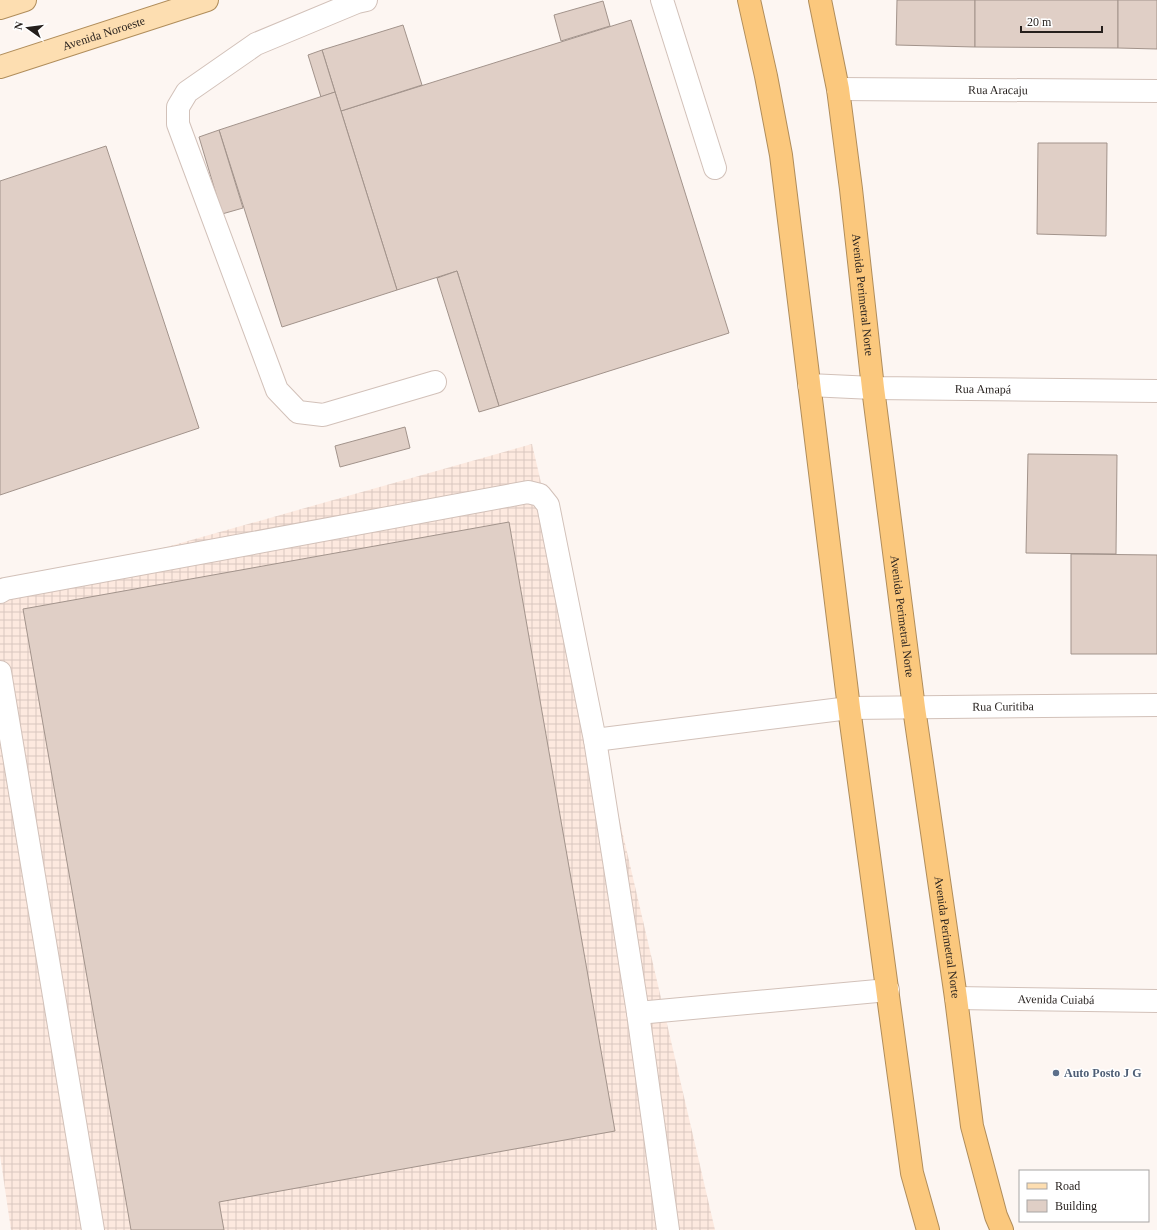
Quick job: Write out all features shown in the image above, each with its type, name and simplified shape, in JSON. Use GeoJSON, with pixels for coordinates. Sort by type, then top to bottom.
{"type":"FeatureCollection","features":[{"type":"Feature","properties":{"kind":"highway"},"geometry":{"type":"LineString","coordinates":[[749,0],[766,76],[781,155],[849,708],[912,1173],[928,1230]]}},
{"type":"Feature","properties":{"kind":"highway","name":"Avenida Perimetral Norte"},"geometry":{"type":"LineString","coordinates":[[820,0],[838,89],[851,189],[873,388],[914,708],[956,998],[972,1126],[996,1216],[1002,1230]]}},
{"type":"Feature","properties":{"kind":"main road"},"geometry":{"type":"LineString","coordinates":[[0,8],[25,0]]}},
{"type":"Feature","properties":{"kind":"main road","name":"Avenida Noroeste"},"geometry":{"type":"LineString","coordinates":[[0,67],[207,0]]}},
{"type":"Feature","properties":{"kind":"street"},"geometry":{"type":"LineString","coordinates":[[366,0],[357,2],[256,44],[187,92],[178,107],[178,124],[277,390],[298,412],[323,415],[435,382]]}},
{"type":"Feature","properties":{"kind":"street"},"geometry":{"type":"LineString","coordinates":[[662,0],[715,168]]}},
{"type":"Feature","properties":{"kind":"street","name":"Rua Aracaju"},"geometry":{"type":"LineString","coordinates":[[838,89],[1157,91]]}},
{"type":"Feature","properties":{"kind":"street","name":"Rua Amapá"},"geometry":{"type":"LineString","coordinates":[[809,386],[1157,392]]}},
{"type":"Feature","properties":{"kind":"street"},"geometry":{"type":"LineString","coordinates":[[0,592],[5,588],[528,492],[540,495],[548,505],[595,740],[638,1013],[668,1230]]}},
{"type":"Feature","properties":{"kind":"street"},"geometry":{"type":"LineString","coordinates":[[0,672],[93,1230]]}},
{"type":"Feature","properties":{"kind":"street","name":"Rua Curitiba"},"geometry":{"type":"LineString","coordinates":[[595,740],[849,708],[1157,705]]}},
{"type":"Feature","properties":{"kind":"street"},"geometry":{"type":"LineString","coordinates":[[638,1013],[888,990]]}},
{"type":"Feature","properties":{"kind":"street","name":"Avenida Cuiabá"},"geometry":{"type":"LineString","coordinates":[[956,998],[1157,1001]]}},
{"type":"Feature","properties":{"kind":"shaded area"},"geometry":{"type":"Polygon","coordinates":[[[532,444],[715,1230],[11,1230],[0,1155],[0,594],[532,444]]]}},
{"type":"Feature","properties":{"kind":"building"},"geometry":{"type":"Polygon","coordinates":[[[897,0],[975,0],[975,47],[896,45],[897,0]]]}},
{"type":"Feature","properties":{"kind":"building"},"geometry":{"type":"Polygon","coordinates":[[[975,0],[1118,0],[1118,48],[975,47],[975,0]]]}},
{"type":"Feature","properties":{"kind":"building"},"geometry":{"type":"Polygon","coordinates":[[[1118,0],[1157,0],[1157,49],[1118,48],[1118,0]]]}},
{"type":"Feature","properties":{"kind":"building"},"geometry":{"type":"Polygon","coordinates":[[[603,1],[610,26],[561,41],[554,15],[603,1]]]}},
{"type":"Feature","properties":{"kind":"building"},"geometry":{"type":"Polygon","coordinates":[[[631,20],[729,333],[499,406],[457,271],[397,290],[341,111],[631,20]]]}},
{"type":"Feature","properties":{"kind":"building"},"geometry":{"type":"Polygon","coordinates":[[[403,25],[422,85],[341,111],[322,50],[403,25]]]}},
{"type":"Feature","properties":{"kind":"building"},"geometry":{"type":"Polygon","coordinates":[[[322,50],[335,92],[321,97],[308,55],[322,50]]]}},
{"type":"Feature","properties":{"kind":"building"},"geometry":{"type":"Polygon","coordinates":[[[335,92],[397,290],[282,327],[219,130],[335,92]]]}},
{"type":"Feature","properties":{"kind":"building"},"geometry":{"type":"Polygon","coordinates":[[[219,130],[243,208],[222,214],[199,137],[219,130]]]}},
{"type":"Feature","properties":{"kind":"building"},"geometry":{"type":"Polygon","coordinates":[[[1038,143],[1107,143],[1106,236],[1037,234],[1038,143]]]}},
{"type":"Feature","properties":{"kind":"building"},"geometry":{"type":"Polygon","coordinates":[[[106,146],[199,428],[0,495],[0,181],[106,146]]]}},
{"type":"Feature","properties":{"kind":"building"},"geometry":{"type":"Polygon","coordinates":[[[457,271],[499,406],[479,412],[437,278],[457,271]]]}},
{"type":"Feature","properties":{"kind":"building"},"geometry":{"type":"Polygon","coordinates":[[[405,427],[410,448],[340,467],[335,446],[405,427]]]}},
{"type":"Feature","properties":{"kind":"building"},"geometry":{"type":"Polygon","coordinates":[[[1028,454],[1117,455],[1116,554],[1026,553],[1028,454]]]}},
{"type":"Feature","properties":{"kind":"building"},"geometry":{"type":"Polygon","coordinates":[[[509,522],[615,1131],[219,1202],[224,1230],[131,1230],[23,609],[509,522]]]}},
{"type":"Feature","properties":{"kind":"building"},"geometry":{"type":"Polygon","coordinates":[[[1071,554],[1157,555],[1157,654],[1071,654],[1071,554]]]}},
{"type":"Feature","properties":{"kind":"place","name":"Auto Posto J G"},"geometry":{"type":"Point","coordinates":[1056,1073]}}]}
